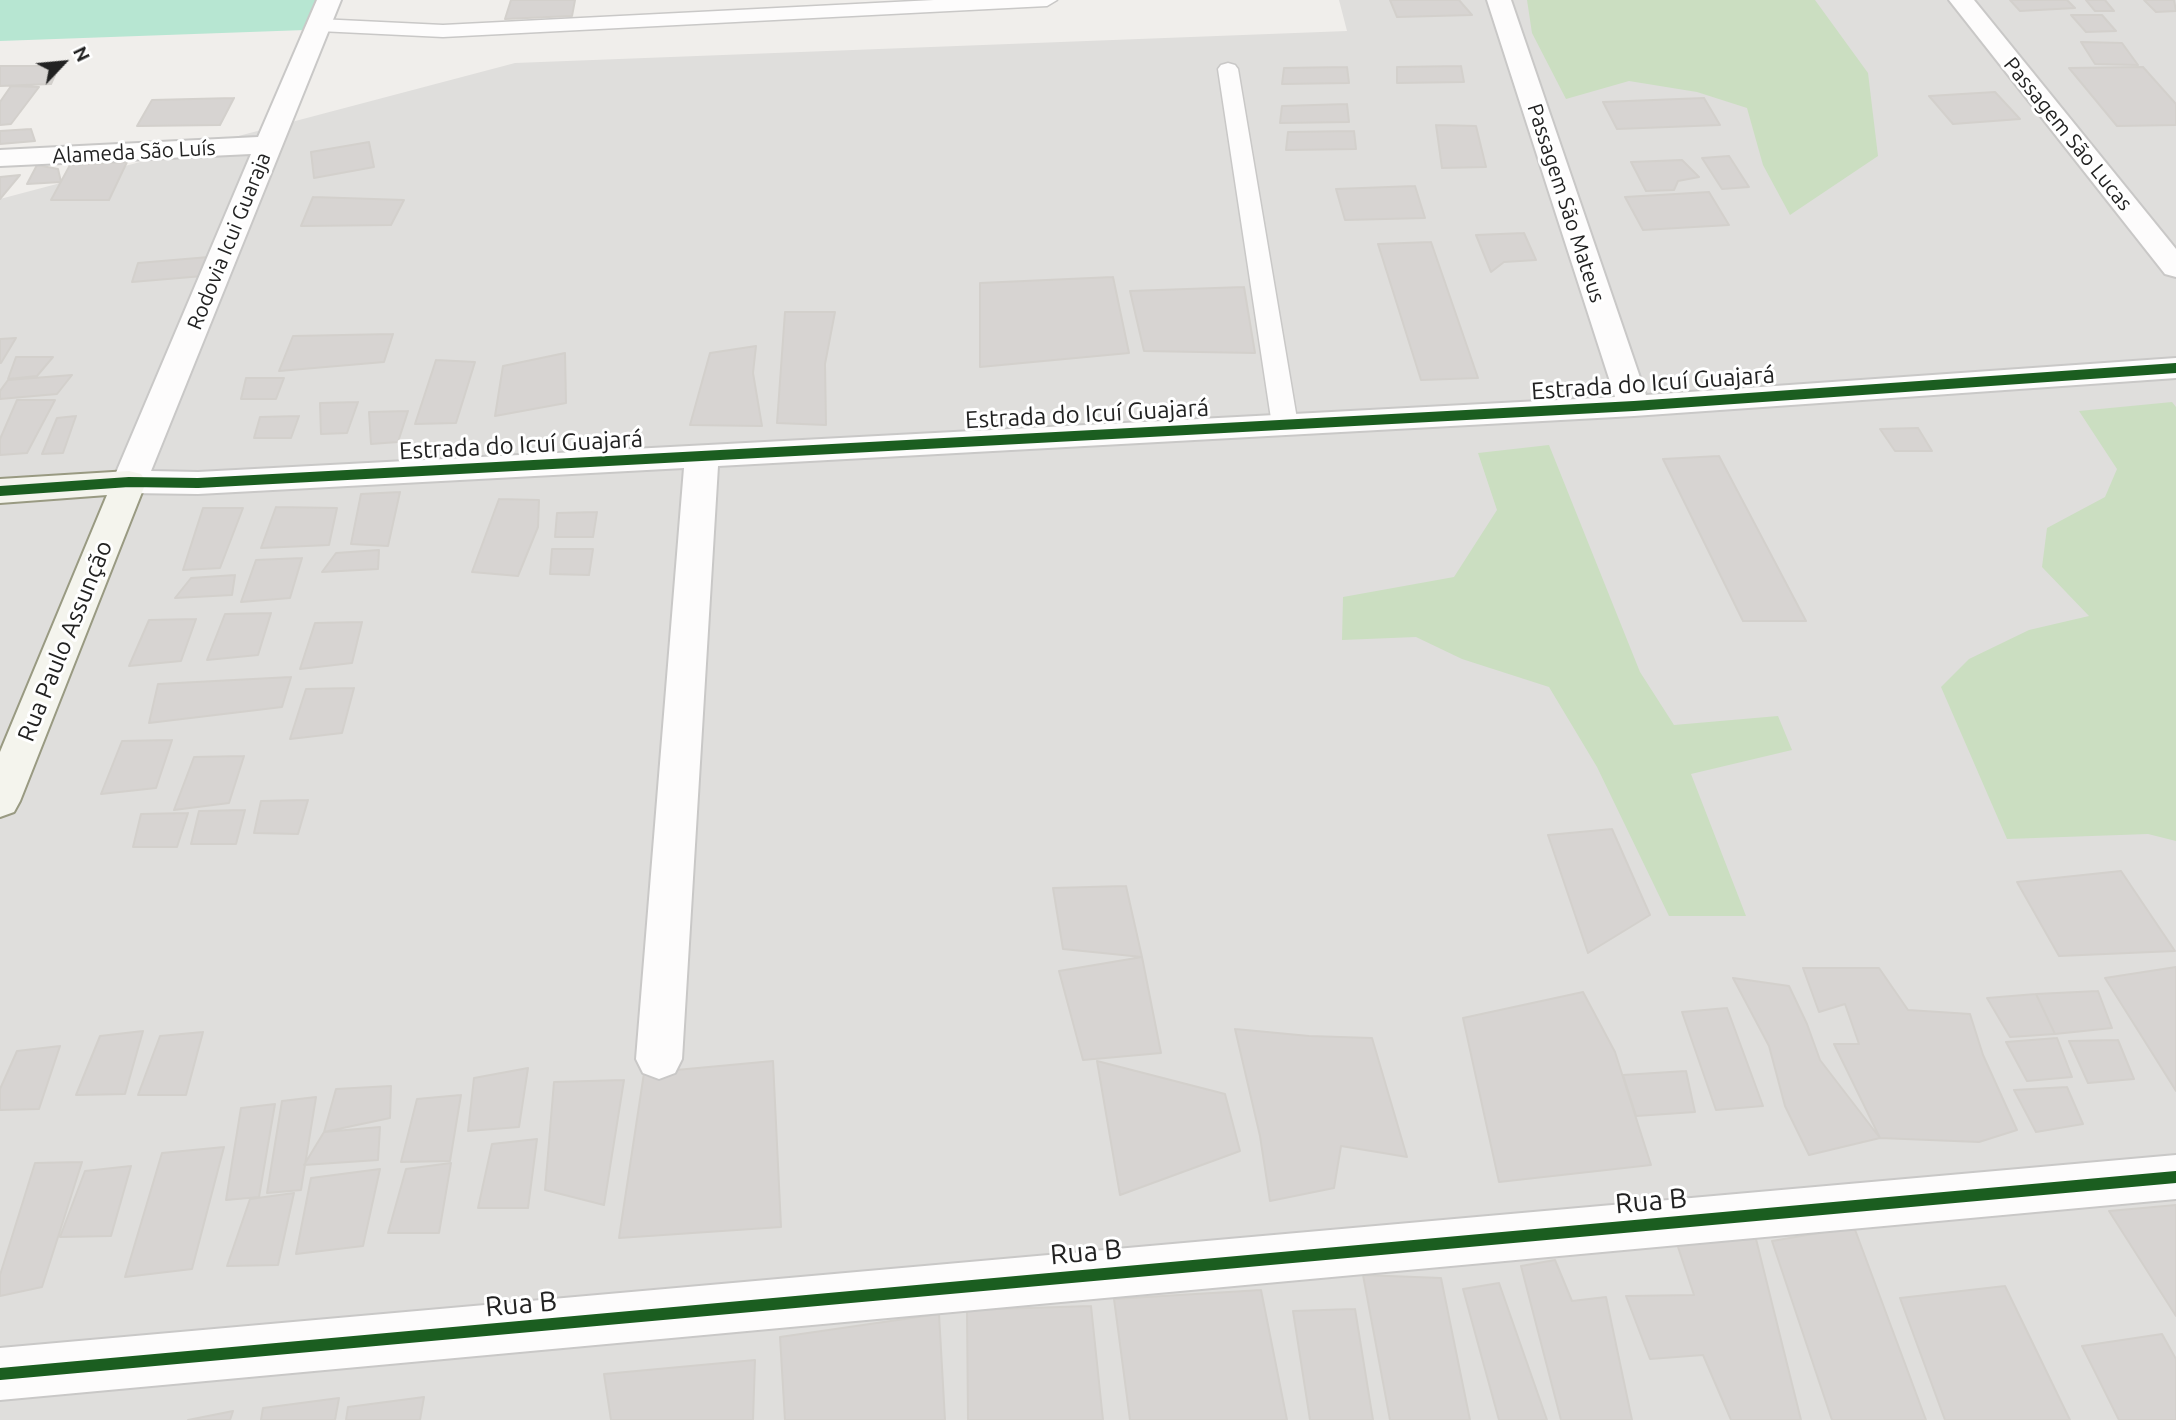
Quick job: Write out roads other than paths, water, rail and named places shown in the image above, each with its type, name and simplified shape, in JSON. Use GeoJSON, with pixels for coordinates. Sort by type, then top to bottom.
{"type":"FeatureCollection","features":[{"type":"Feature","properties":{"kind":"street","name":"Passagem São Mateus"},"geometry":{"type":"LineString","coordinates":[[1499,0],[1634,406]]}},
{"type":"Feature","properties":{"kind":"street","name":"Passagem São Lucas"},"geometry":{"type":"LineString","coordinates":[[1961,0],[2176,268]]}},
{"type":"Feature","properties":{"kind":"street","name":"Rodovia Icui Guaraja"},"geometry":{"type":"LineString","coordinates":[[129,482],[324,13]]}},
{"type":"Feature","properties":{"kind":"street","name":"Alameda São Luís"},"geometry":{"type":"LineString","coordinates":[[0,158],[268,145]]}},
{"type":"Feature","properties":{"kind":"street","name":"Estrada do Icuí Guajará"},"geometry":{"type":"LineString","coordinates":[[0,491],[129,482],[198,483],[1634,406],[2176,368]]}},
{"type":"Feature","properties":{"kind":"street"},"geometry":{"type":"LineString","coordinates":[[659,1059],[702,456]]}},
{"type":"Feature","properties":{"kind":"street","name":"Rua Paulo Assunção"},"geometry":{"type":"LineString","coordinates":[[0,801],[129,482]]}},
{"type":"Feature","properties":{"kind":"street","name":"Rua B"},"geometry":{"type":"LineString","coordinates":[[0,1374],[2176,1177]]}},
{"type":"Feature","properties":{"kind":"lane"},"geometry":{"type":"LineString","coordinates":[[324,13],[443,31],[1047,0]]}},
{"type":"Feature","properties":{"kind":"lane"},"geometry":{"type":"LineString","coordinates":[[1228,69],[1285,425]]}}]}
